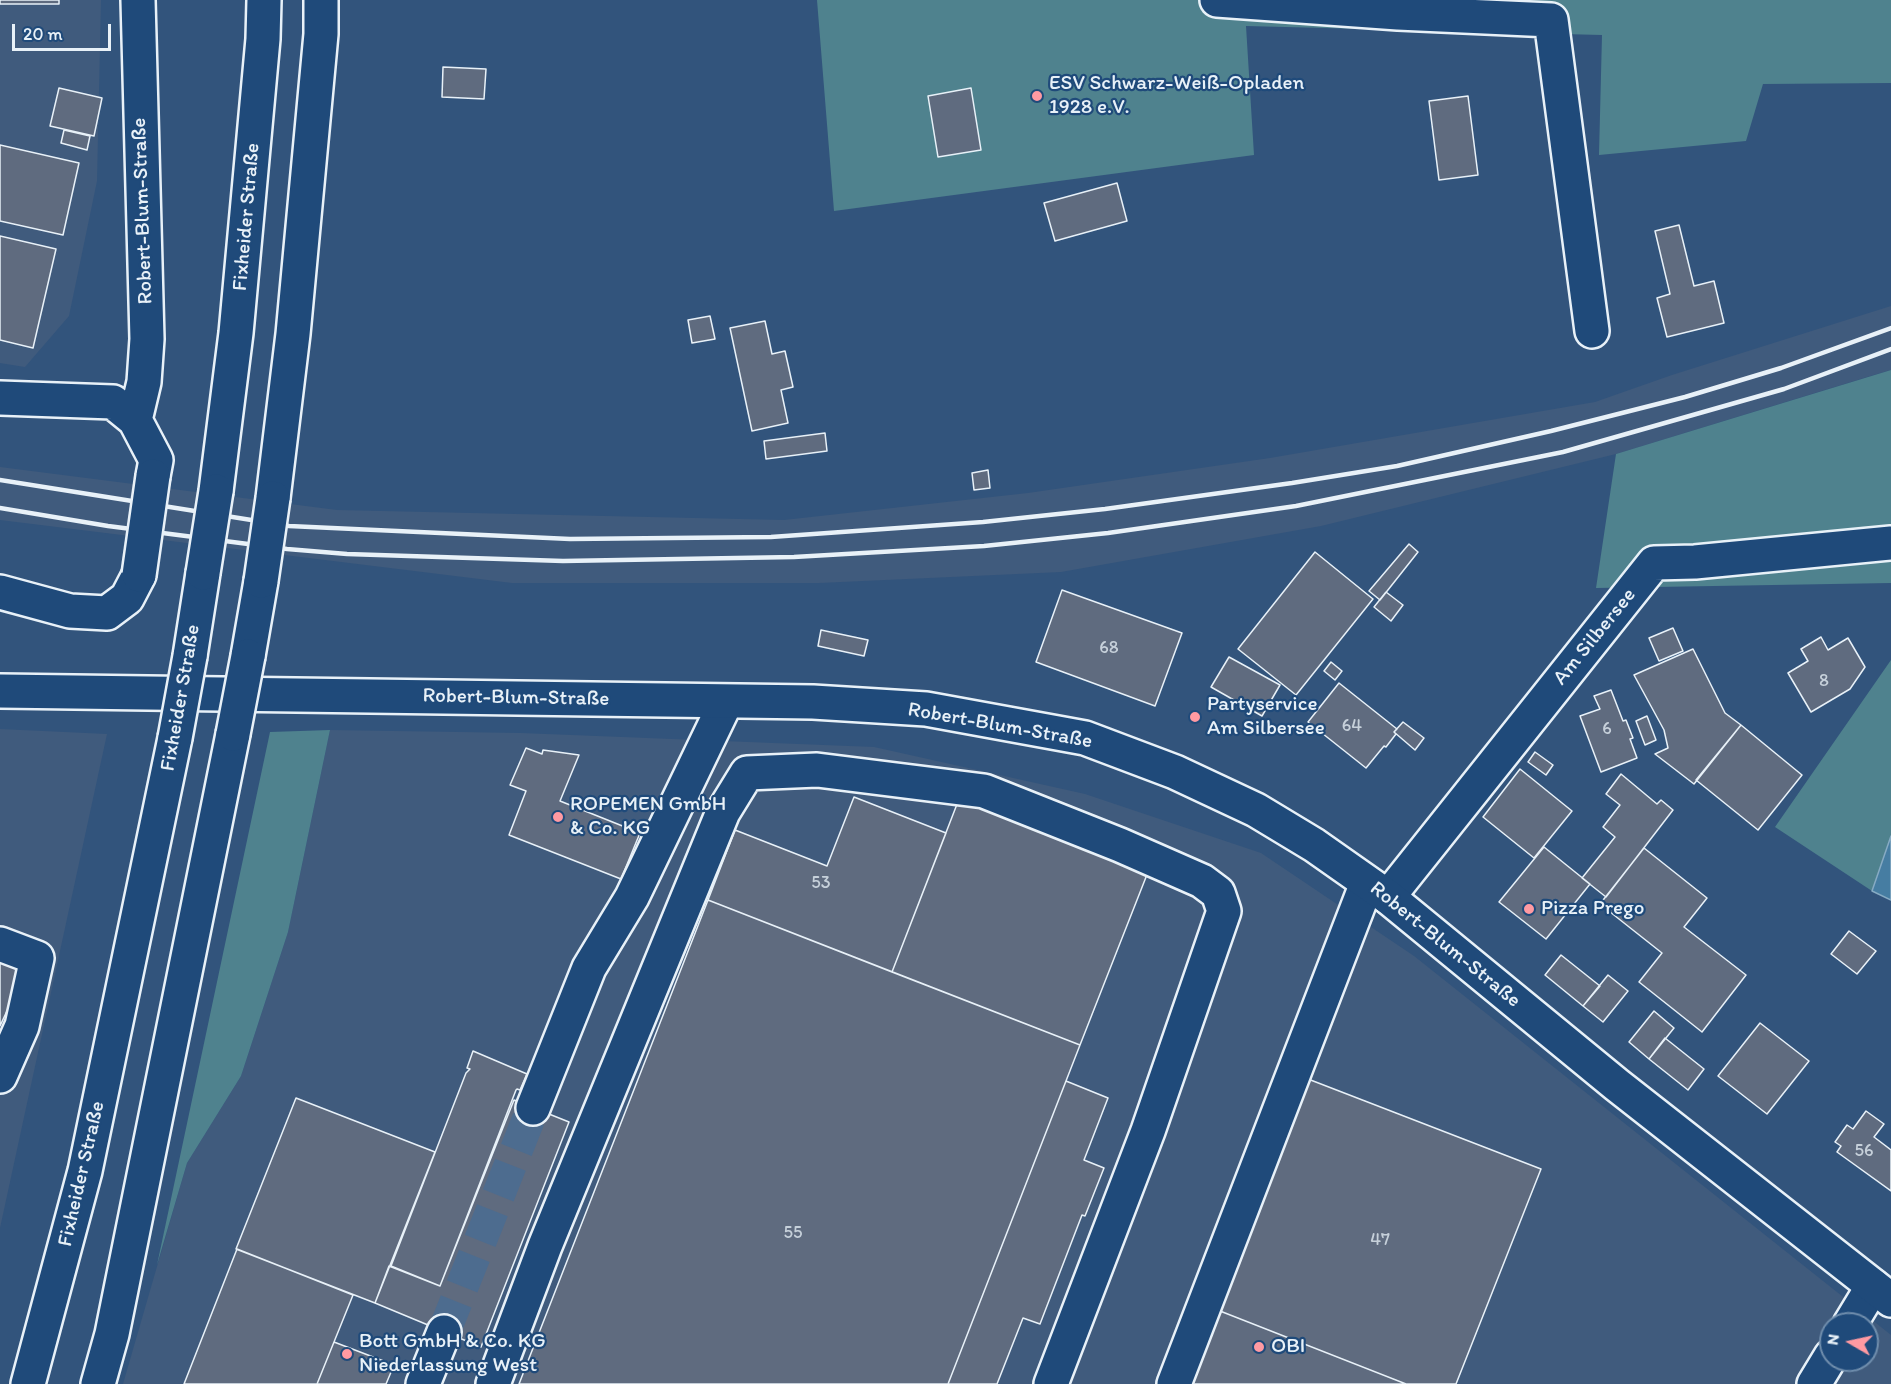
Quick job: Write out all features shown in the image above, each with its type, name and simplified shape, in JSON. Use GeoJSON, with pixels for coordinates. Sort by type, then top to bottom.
{"type":"FeatureCollection","features":[{"type":"Feature","properties":{"kind":"main road","name":"Robert-Blum-Straße"},"geometry":{"type":"LineString","coordinates":[[135,420],[144,382],[147,339],[138,0]]}},
{"type":"Feature","properties":{"kind":"main road","name":"Fixheider Straße"},"geometry":{"type":"LineString","coordinates":[[28,1384],[85,1171],[190,656],[216,491],[236,333],[263,39],[264,0]]}},
{"type":"Feature","properties":{"kind":"main road"},"geometry":{"type":"LineString","coordinates":[[98,1384],[112,1334],[233,734],[261,581],[293,334],[321,33],[321,0]]}},
{"type":"Feature","properties":{"kind":"main road"},"geometry":{"type":"LineString","coordinates":[[1217,0],[1398,13],[1551,20],[1592,331]]}},
{"type":"Feature","properties":{"kind":"main road"},"geometry":{"type":"LineString","coordinates":[[0,398],[113,402],[135,420],[156,460],[139,575],[127,598],[107,613],[70,611],[0,592]]}},
{"type":"Feature","properties":{"kind":"main road","name":"Am Silbersee"},"geometry":{"type":"LineString","coordinates":[[1174,1384],[1378,890],[1654,563],[1695,562],[1891,543]]}},
{"type":"Feature","properties":{"kind":"main road","name":"Robert-Blum-Straße"},"geometry":{"type":"LineString","coordinates":[[0,691],[813,702],[926,709],[1085,738],[1175,772],[1256,810],[1314,845],[1378,890],[1617,1085],[1882,1293]]}},
{"type":"Feature","properties":{"kind":"main road"},"geometry":{"type":"LineString","coordinates":[[533,1108],[589,968],[632,897],[726,702]]}},
{"type":"Feature","properties":{"kind":"main road"},"geometry":{"type":"LineString","coordinates":[[493,1384],[550,1236],[723,812],[747,773],[817,770],[984,790],[1202,881],[1218,893],[1224,911],[1148,1131],[1051,1384]]}},
{"type":"Feature","properties":{"kind":"main road"},"geometry":{"type":"LineString","coordinates":[[0,945],[38,958],[22,1026],[0,1076]]}},
{"type":"Feature","properties":{"kind":"main road"},"geometry":{"type":"LineString","coordinates":[[1862,1312],[1882,1293]]}},
{"type":"Feature","properties":{"kind":"main road"},"geometry":{"type":"LineString","coordinates":[[423,1384],[444,1332]]}},
{"type":"Feature","properties":{"kind":"shaded area"},"geometry":{"type":"Polygon","coordinates":[[[0,0],[101,0],[97,181],[69,316],[25,367],[0,363],[0,0]]]}},
{"type":"Feature","properties":{"kind":"shaded area"},"geometry":{"type":"Polygon","coordinates":[[[1891,306],[1891,370],[1616,454],[1321,526],[1061,572],[819,583],[512,583],[0,520],[0,467],[337,510],[784,520],[1028,493],[1270,458],[1595,402],[1672,375],[1891,306]]]}},
{"type":"Feature","properties":{"kind":"shaded area"},"geometry":{"type":"Polygon","coordinates":[[[0,729],[107,734],[0,1228],[0,729]]]}},
{"type":"Feature","properties":{"kind":"shaded area"},"geometry":{"type":"Polygon","coordinates":[[[330,730],[521,733],[874,747],[1085,794],[1261,853],[1414,956],[1862,1312],[1819,1312],[1819,1372],[1879,1372],[1879,1325],[1891,1335],[1891,1384],[123,1384],[187,1163],[241,1076],[288,932],[330,730]]]}},
{"type":"Feature","properties":{"kind":"shaded area"},"geometry":{"type":"Polygon","coordinates":[[[1891,836],[1891,900],[1872,891],[1891,836]]]}},
{"type":"Feature","properties":{"kind":"green space","name":"ESV Schwarz-Weiß-Opladen 1928 e.V."},"geometry":{"type":"Polygon","coordinates":[[[817,0],[1891,0],[1891,83],[1763,84],[1746,141],[1599,155],[1602,35],[1246,26],[1254,155],[834,211],[817,0]]]}},
{"type":"Feature","properties":{"kind":"green space"},"geometry":{"type":"Polygon","coordinates":[[[1891,370],[1891,583],[1596,588],[1616,454],[1891,370]]]}},
{"type":"Feature","properties":{"kind":"green space"},"geometry":{"type":"Polygon","coordinates":[[[1891,660],[1891,836],[1872,891],[1775,827],[1891,660]]]}},
{"type":"Feature","properties":{"kind":"green space"},"geometry":{"type":"Polygon","coordinates":[[[330,730],[288,932],[241,1076],[187,1163],[157,1265],[270,732],[330,730]]]}},
{"type":"Feature","properties":{"kind":"building"},"geometry":{"type":"Polygon","coordinates":[[[0,0],[59,0],[59,4],[0,4],[0,0]]]}},
{"type":"Feature","properties":{"kind":"building"},"geometry":{"type":"Polygon","coordinates":[[[443,67],[486,69],[484,99],[442,97],[443,67]]]}},
{"type":"Feature","properties":{"kind":"building"},"geometry":{"type":"Polygon","coordinates":[[[59,88],[102,98],[94,136],[50,126],[59,88]]]}},
{"type":"Feature","properties":{"kind":"building"},"geometry":{"type":"Polygon","coordinates":[[[971,88],[981,150],[938,157],[928,96],[971,88]]]}},
{"type":"Feature","properties":{"kind":"building"},"geometry":{"type":"Polygon","coordinates":[[[1468,96],[1478,175],[1439,180],[1429,101],[1468,96]]]}},
{"type":"Feature","properties":{"kind":"building"},"geometry":{"type":"Polygon","coordinates":[[[64,130],[90,136],[87,150],[61,143],[64,130]]]}},
{"type":"Feature","properties":{"kind":"building"},"geometry":{"type":"Polygon","coordinates":[[[0,145],[79,163],[63,235],[0,221],[0,145]]]}},
{"type":"Feature","properties":{"kind":"building"},"geometry":{"type":"Polygon","coordinates":[[[1117,183],[1127,221],[1055,241],[1044,203],[1117,183]]]}},
{"type":"Feature","properties":{"kind":"building"},"geometry":{"type":"Polygon","coordinates":[[[1679,225],[1694,286],[1714,281],[1724,323],[1667,337],[1657,298],[1670,294],[1655,231],[1679,225]]]}},
{"type":"Feature","properties":{"kind":"building"},"geometry":{"type":"Polygon","coordinates":[[[0,236],[56,249],[33,348],[0,340],[0,236]]]}},
{"type":"Feature","properties":{"kind":"building"},"geometry":{"type":"Polygon","coordinates":[[[710,316],[715,339],[692,343],[688,320],[710,316]]]}},
{"type":"Feature","properties":{"kind":"building"},"geometry":{"type":"Polygon","coordinates":[[[765,321],[772,354],[785,351],[793,387],[781,390],[788,423],[752,431],[730,328],[765,321]]]}},
{"type":"Feature","properties":{"kind":"building"},"geometry":{"type":"Polygon","coordinates":[[[825,433],[827,451],[766,459],[764,441],[825,433]]]}},
{"type":"Feature","properties":{"kind":"building"},"geometry":{"type":"Polygon","coordinates":[[[988,470],[990,488],[974,490],[972,473],[988,470]]]}},
{"type":"Feature","properties":{"kind":"building"},"geometry":{"type":"Polygon","coordinates":[[[1409,544],[1418,552],[1380,600],[1369,591],[1409,544]]]}},
{"type":"Feature","properties":{"kind":"building"},"geometry":{"type":"Polygon","coordinates":[[[1315,552],[1373,599],[1296,695],[1238,649],[1315,552]]]}},
{"type":"Feature","properties":{"kind":"building"},"geometry":{"type":"Polygon","coordinates":[[[1062,590],[1182,633],[1155,706],[1036,662],[1062,590]]]}},
{"type":"Feature","properties":{"kind":"building"},"geometry":{"type":"Polygon","coordinates":[[[1386,592],[1403,605],[1391,621],[1374,607],[1386,592]]]}},
{"type":"Feature","properties":{"kind":"building"},"geometry":{"type":"Polygon","coordinates":[[[1673,628],[1683,651],[1659,661],[1649,638],[1673,628]]]}},
{"type":"Feature","properties":{"kind":"building"},"geometry":{"type":"Polygon","coordinates":[[[821,630],[868,640],[864,656],[818,646],[821,630]]]}},
{"type":"Feature","properties":{"kind":"building"},"geometry":{"type":"Polygon","coordinates":[[[1821,637],[1828,650],[1848,638],[1865,667],[1850,689],[1811,712],[1788,673],[1808,661],[1801,649],[1821,637]]]}},
{"type":"Feature","properties":{"kind":"building"},"geometry":{"type":"Polygon","coordinates":[[[1693,649],[1725,713],[1741,725],[1694,784],[1655,754],[1668,748],[1664,730],[1634,675],[1693,649]]]}},
{"type":"Feature","properties":{"kind":"building"},"geometry":{"type":"Polygon","coordinates":[[[1229,657],[1280,685],[1262,716],[1211,687],[1229,657]]]}},
{"type":"Feature","properties":{"kind":"building"},"geometry":{"type":"Polygon","coordinates":[[[1331,662],[1342,671],[1335,680],[1324,671],[1331,662]]]}},
{"type":"Feature","properties":{"kind":"building"},"geometry":{"type":"Polygon","coordinates":[[[1339,683],[1397,729],[1386,747],[1384,746],[1366,768],[1308,722],[1339,683]]]}},
{"type":"Feature","properties":{"kind":"building"},"geometry":{"type":"Polygon","coordinates":[[[1611,690],[1623,721],[1626,720],[1633,738],[1630,739],[1637,758],[1601,772],[1580,716],[1600,709],[1594,696],[1611,690]]]}},
{"type":"Feature","properties":{"kind":"building"},"geometry":{"type":"Polygon","coordinates":[[[1647,716],[1656,740],[1645,745],[1636,721],[1647,716]]]}},
{"type":"Feature","properties":{"kind":"building"},"geometry":{"type":"Polygon","coordinates":[[[1403,722],[1424,738],[1415,750],[1394,732],[1403,722]]]}},
{"type":"Feature","properties":{"kind":"building"},"geometry":{"type":"Polygon","coordinates":[[[1741,725],[1802,775],[1758,830],[1696,780],[1741,725]]]}},
{"type":"Feature","properties":{"kind":"building","name":"ROPEMEN GmbH & Co. KG"},"geometry":{"type":"Polygon","coordinates":[[[526,748],[542,754],[543,750],[579,755],[560,801],[640,833],[621,879],[509,835],[526,791],[510,785],[526,748]]]}},
{"type":"Feature","properties":{"kind":"building"},"geometry":{"type":"Polygon","coordinates":[[[1535,752],[1553,765],[1546,775],[1528,762],[1535,752]]]}},
{"type":"Feature","properties":{"kind":"building"},"geometry":{"type":"Polygon","coordinates":[[[1520,769],[1572,811],[1534,858],[1483,817],[1520,769]]]}},
{"type":"Feature","properties":{"kind":"building"},"geometry":{"type":"Polygon","coordinates":[[[1621,774],[1657,804],[1661,800],[1673,810],[1606,897],[1582,878],[1615,837],[1603,827],[1620,805],[1606,794],[1621,774]]]}},
{"type":"Feature","properties":{"kind":"building"},"geometry":{"type":"Polygon","coordinates":[[[854,797],[946,833],[892,972],[708,900],[735,830],[827,866],[854,797]]]}},
{"type":"Feature","properties":{"kind":"building"},"geometry":{"type":"Polygon","coordinates":[[[959,799],[1148,872],[1080,1045],[892,972],[959,799]]]}},
{"type":"Feature","properties":{"kind":"building"},"geometry":{"type":"Polygon","coordinates":[[[1544,847],[1590,884],[1546,939],[1499,902],[1544,847]]]}},
{"type":"Feature","properties":{"kind":"building"},"geometry":{"type":"Polygon","coordinates":[[[1644,848],[1707,898],[1684,927],[1746,975],[1702,1032],[1639,982],[1662,953],[1600,904],[1644,848]]]}},
{"type":"Feature","properties":{"kind":"building"},"geometry":{"type":"Polygon","coordinates":[[[708,900],[1080,1045],[948,1384],[519,1384],[708,900]]]}},
{"type":"Feature","properties":{"kind":"building"},"geometry":{"type":"Polygon","coordinates":[[[1849,931],[1876,951],[1857,974],[1831,954],[1849,931]]]}},
{"type":"Feature","properties":{"kind":"building"},"geometry":{"type":"Polygon","coordinates":[[[1561,955],[1600,986],[1583,1006],[1545,975],[1561,955]]]}},
{"type":"Feature","properties":{"kind":"building"},"geometry":{"type":"Polygon","coordinates":[[[0,959],[26,970],[0,1026],[0,959]]]}},
{"type":"Feature","properties":{"kind":"building"},"geometry":{"type":"Polygon","coordinates":[[[1608,975],[1628,991],[1603,1022],[1583,1006],[1608,975]]]}},
{"type":"Feature","properties":{"kind":"building"},"geometry":{"type":"Polygon","coordinates":[[[1654,1011],[1674,1028],[1649,1059],[1629,1042],[1654,1011]]]}},
{"type":"Feature","properties":{"kind":"building"},"geometry":{"type":"Polygon","coordinates":[[[1760,1023],[1809,1061],[1767,1114],[1718,1076],[1760,1023]]]}},
{"type":"Feature","properties":{"kind":"building"},"geometry":{"type":"Polygon","coordinates":[[[1665,1038],[1704,1069],[1688,1090],[1649,1059],[1665,1038]]]}},
{"type":"Feature","properties":{"kind":"building"},"geometry":{"type":"Polygon","coordinates":[[[473,1051],[527,1074],[520,1090],[516,1090],[440,1286],[391,1266],[466,1073],[470,1069],[467,1068],[473,1051]]]}},
{"type":"Feature","properties":{"kind":"building"},"geometry":{"type":"Polygon","coordinates":[[[1308,1079],[1541,1169],[1456,1384],[1406,1384],[1220,1311],[1308,1079]]]}},
{"type":"Feature","properties":{"kind":"building"},"geometry":{"type":"Polygon","coordinates":[[[1066,1081],[1108,1098],[1084,1160],[1104,1168],[1085,1216],[1082,1215],[1040,1324],[1023,1318],[997,1384],[948,1384],[1066,1081]]]}},
{"type":"Feature","properties":{"kind":"building"},"geometry":{"type":"Polygon","coordinates":[[[296,1098],[435,1152],[375,1303],[236,1249],[296,1098]]]}},
{"type":"Feature","properties":{"kind":"building"},"geometry":{"type":"Polygon","coordinates":[[[514,1100],[569,1122],[481,1347],[375,1303],[389,1266],[440,1286],[514,1100]]]}},
{"type":"Feature","properties":{"kind":"building"},"geometry":{"type":"Polygon","coordinates":[[[1866,1111],[1884,1124],[1874,1137],[1891,1150],[1891,1191],[1837,1152],[1841,1146],[1835,1142],[1847,1125],[1853,1129],[1866,1111]]]}},
{"type":"Feature","properties":{"kind":"building"},"geometry":{"type":"Polygon","coordinates":[[[237,1249],[353,1295],[317,1384],[184,1384],[237,1249]]]}},
{"type":"Feature","properties":{"kind":"building","name":"OBI"},"geometry":{"type":"Polygon","coordinates":[[[1220,1311],[1406,1384],[1191,1384],[1220,1311]]]}},
{"type":"Feature","properties":{"kind":"building","name":"Bott GmbH & Co. KG Niederlassung West"},"geometry":{"type":"Polygon","coordinates":[[[334,1342],[394,1365],[386,1384],[317,1384],[334,1342]]]}},
{"type":"Feature","properties":{"kind":"tunnel"},"geometry":{"type":"LineString","coordinates":[[444,1332],[533,1108]]}},
{"type":"Feature","properties":{"kind":"railway"},"geometry":{"type":"LineString","coordinates":[[0,480],[289,526],[570,539],[771,537],[983,522],[1105,509],[1397,466],[1551,431],[1685,397],[1781,368],[1891,328]]}},
{"type":"Feature","properties":{"kind":"railway"},"geometry":{"type":"LineString","coordinates":[[0,508],[108,526],[287,549],[347,554],[563,561],[794,557],[984,546],[1108,533],[1296,506],[1563,452],[1784,389],[1891,349]]}},
{"type":"Feature","properties":{"kind":"place","name":"ESV Schwarz-Weiß-Opladen 1928 e.V."},"geometry":{"type":"Point","coordinates":[1037,96]}},
{"type":"Feature","properties":{"kind":"place","name":"Partyservice Am Silbersee"},"geometry":{"type":"Point","coordinates":[1195,717]}},
{"type":"Feature","properties":{"kind":"place","name":"ROPEMEN GmbH & Co. KG"},"geometry":{"type":"Point","coordinates":[558,817]}},
{"type":"Feature","properties":{"kind":"place","name":"Pizza Prego"},"geometry":{"type":"Point","coordinates":[1529,909]}},
{"type":"Feature","properties":{"kind":"place","name":"OBI"},"geometry":{"type":"Point","coordinates":[1259,1347]}},
{"type":"Feature","properties":{"kind":"place","name":"Bott GmbH & Co. KG Niederlassung West"},"geometry":{"type":"Point","coordinates":[347,1354]}}]}
